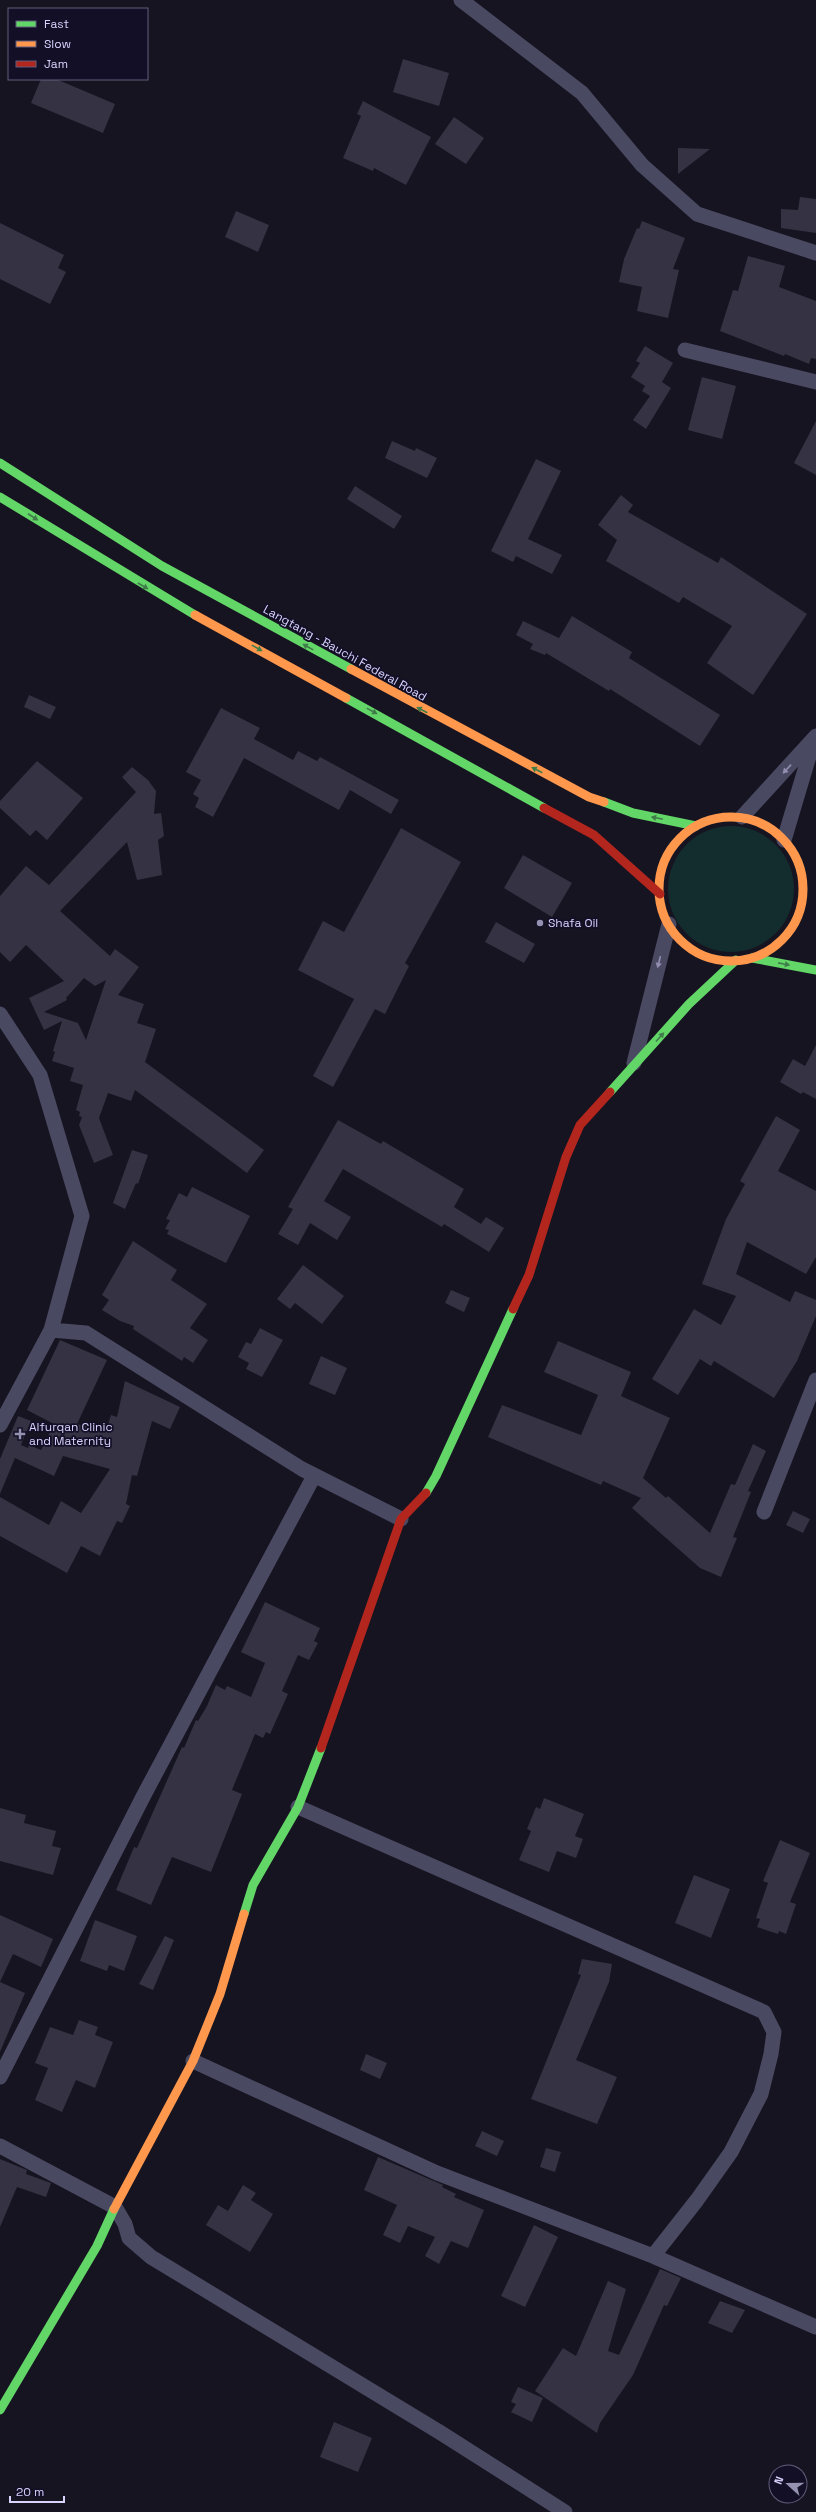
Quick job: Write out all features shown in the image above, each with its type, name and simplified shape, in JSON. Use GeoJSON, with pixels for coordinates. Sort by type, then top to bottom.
{"type":"FeatureCollection","features":[{"type":"Feature","properties":{"kind":"main road","name":"Langtang - Bauchi Federal Road"},"geometry":{"type":"LineString","coordinates":[[0,463],[63,505],[162,566],[488,744],[589,797],[633,813],[696,826]]}},
{"type":"Feature","properties":{"kind":"main road"},"geometry":{"type":"LineString","coordinates":[[0,496],[152,591],[594,835],[660,894]]}},
{"type":"Feature","properties":{"kind":"main road"},"geometry":{"type":"LineString","coordinates":[[752,958],[771,948],[790,929],[802,900],[803,883],[800,868],[794,853],[784,840],[772,829],[758,821],[742,817],[726,817],[696,826],[679,840],[664,862],[660,894],[669,924],[678,938],[704,956],[720,960],[752,958],[816,970]]}},
{"type":"Feature","properties":{"kind":"main road"},"geometry":{"type":"LineString","coordinates":[[800,868],[812,886]]}},
{"type":"Feature","properties":{"kind":"main road"},"geometry":{"type":"LineString","coordinates":[[0,2410],[97,2246],[115,2207],[193,2061],[220,1994],[253,1885],[298,1807],[337,1706],[401,1519],[423,1498],[436,1476],[528,1275],[566,1157],[580,1124],[689,1004],[736,960]]}},
{"type":"Feature","properties":{"kind":"street"},"geometry":{"type":"LineString","coordinates":[[461,0],[582,93],[642,165],[697,214],[816,253]]}},
{"type":"Feature","properties":{"kind":"street"},"geometry":{"type":"LineString","coordinates":[[685,350],[816,382]]}},
{"type":"Feature","properties":{"kind":"street"},"geometry":{"type":"LineString","coordinates":[[742,817],[815,738]]}},
{"type":"Feature","properties":{"kind":"street"},"geometry":{"type":"LineString","coordinates":[[784,840],[815,738]]}},
{"type":"Feature","properties":{"kind":"street"},"geometry":{"type":"LineString","coordinates":[[633,1065],[669,924]]}},
{"type":"Feature","properties":{"kind":"street"},"geometry":{"type":"LineString","coordinates":[[0,1014],[40,1074],[82,1216],[51,1330],[0,1425]]}},
{"type":"Feature","properties":{"kind":"street"},"geometry":{"type":"LineString","coordinates":[[51,1330],[86,1333],[314,1476],[401,1519]]}},
{"type":"Feature","properties":{"kind":"street"},"geometry":{"type":"LineString","coordinates":[[764,1512],[816,1380]]}},
{"type":"Feature","properties":{"kind":"street"},"geometry":{"type":"LineString","coordinates":[[0,2077],[145,1793],[314,1476]]}},
{"type":"Feature","properties":{"kind":"street"},"geometry":{"type":"LineString","coordinates":[[298,1807],[764,2012],[774,2032],[772,2054],[761,2094],[731,2152],[697,2200],[653,2256]]}},
{"type":"Feature","properties":{"kind":"street"},"geometry":{"type":"LineString","coordinates":[[193,2061],[437,2173],[653,2256],[816,2327]]}},
{"type":"Feature","properties":{"kind":"street"},"geometry":{"type":"LineString","coordinates":[[0,2146],[115,2207],[125,2224],[129,2238],[151,2257],[441,2433],[565,2512]]}},
{"type":"Feature","properties":{"kind":"green space"},"geometry":{"type":"Polygon","coordinates":[[[731,826],[755,831],[766,837],[779,849],[789,865],[794,889],[789,913],[783,924],[771,937],[755,947],[731,952],[707,947],[696,941],[683,929],[673,913],[668,889],[673,865],[679,854],[691,841],[707,831],[731,826]]]}},
{"type":"Feature","properties":{"kind":"building"},"geometry":{"type":"Polygon","coordinates":[[[403,59],[449,73],[439,106],[393,92],[403,59]]]}},
{"type":"Feature","properties":{"kind":"building"},"geometry":{"type":"Polygon","coordinates":[[[41,80],[58,80],[115,104],[103,133],[31,103],[41,80]]]}},
{"type":"Feature","properties":{"kind":"building"},"geometry":{"type":"Polygon","coordinates":[[[363,101],[431,137],[406,185],[374,168],[373,171],[343,158],[361,116],[357,114],[363,101]]]}},
{"type":"Feature","properties":{"kind":"building"},"geometry":{"type":"Polygon","coordinates":[[[454,117],[484,138],[466,164],[435,144],[454,117]]]}},
{"type":"Feature","properties":{"kind":"building"},"geometry":{"type":"Polygon","coordinates":[[[678,148],[710,149],[678,174],[678,148]]]}},
{"type":"Feature","properties":{"kind":"building"},"geometry":{"type":"Polygon","coordinates":[[[800,197],[816,199],[816,233],[781,228],[781,209],[798,210],[800,197]]]}},
{"type":"Feature","properties":{"kind":"building"},"geometry":{"type":"Polygon","coordinates":[[[236,211],[269,225],[258,252],[225,237],[236,211]]]}},
{"type":"Feature","properties":{"kind":"building"},"geometry":{"type":"Polygon","coordinates":[[[642,221],[685,238],[673,269],[679,270],[668,318],[637,311],[642,287],[619,282],[624,259],[637,228],[639,229],[642,221]]]}},
{"type":"Feature","properties":{"kind":"building"},"geometry":{"type":"Polygon","coordinates":[[[0,223],[64,255],[58,268],[66,272],[50,304],[0,279],[0,223]]]}},
{"type":"Feature","properties":{"kind":"building"},"geometry":{"type":"Polygon","coordinates":[[[748,256],[785,266],[779,287],[816,301],[816,359],[811,358],[809,364],[720,331],[733,290],[738,291],[748,256]]]}},
{"type":"Feature","properties":{"kind":"building"},"geometry":{"type":"Polygon","coordinates":[[[645,346],[673,363],[662,382],[671,388],[646,429],[633,420],[650,396],[642,391],[645,386],[631,377],[640,363],[636,361],[645,346]]]}},
{"type":"Feature","properties":{"kind":"building"},"geometry":{"type":"Polygon","coordinates":[[[702,377],[736,386],[722,439],[688,430],[702,377]]]}},
{"type":"Feature","properties":{"kind":"building"},"geometry":{"type":"Polygon","coordinates":[[[816,421],[816,475],[794,463],[816,421]]]}},
{"type":"Feature","properties":{"kind":"building"},"geometry":{"type":"Polygon","coordinates":[[[392,441],[415,451],[416,448],[437,458],[427,478],[385,458],[392,441]]]}},
{"type":"Feature","properties":{"kind":"building"},"geometry":{"type":"Polygon","coordinates":[[[536,459],[561,471],[528,539],[562,555],[552,574],[516,556],[513,562],[491,551],[536,459]]]}},
{"type":"Feature","properties":{"kind":"building"},"geometry":{"type":"Polygon","coordinates":[[[355,486],[402,516],[394,529],[347,499],[355,486]]]}},
{"type":"Feature","properties":{"kind":"building"},"geometry":{"type":"Polygon","coordinates":[[[621,495],[633,505],[628,512],[718,563],[721,557],[807,614],[753,695],[707,663],[732,626],[683,597],[679,603],[606,561],[617,540],[598,525],[621,495]]]}},
{"type":"Feature","properties":{"kind":"building"},"geometry":{"type":"Polygon","coordinates":[[[572,616],[632,652],[629,658],[720,715],[700,746],[610,689],[609,691],[546,653],[545,655],[530,649],[533,644],[516,635],[523,621],[559,638],[572,616]]]}},
{"type":"Feature","properties":{"kind":"building"},"geometry":{"type":"Polygon","coordinates":[[[29,695],[56,707],[50,719],[24,707],[29,695]]]}},
{"type":"Feature","properties":{"kind":"building"},"geometry":{"type":"Polygon","coordinates":[[[221,708],[260,728],[254,739],[293,760],[298,751],[317,761],[320,757],[399,800],[391,814],[350,790],[339,810],[244,758],[213,817],[195,807],[199,798],[193,794],[201,780],[186,772],[221,708]]]}},
{"type":"Feature","properties":{"kind":"building"},"geometry":{"type":"Polygon","coordinates":[[[37,761],[83,798],[47,840],[36,830],[30,836],[0,808],[0,801],[37,761]]]}},
{"type":"Feature","properties":{"kind":"building"},"geometry":{"type":"Polygon","coordinates":[[[132,767],[148,780],[156,791],[154,814],[161,813],[164,836],[158,840],[162,875],[137,880],[127,842],[60,911],[110,956],[115,949],[139,967],[118,995],[144,1004],[137,1023],[156,1029],[145,1062],[264,1150],[247,1173],[135,1090],[131,1101],[108,1093],[99,1118],[113,1155],[94,1163],[79,1125],[82,1117],[79,1116],[80,1112],[76,1110],[83,1085],[70,1081],[74,1068],[52,1061],[55,1052],[53,1051],[62,1021],[44,1030],[29,998],[64,981],[26,945],[10,962],[0,952],[0,896],[26,866],[49,885],[136,792],[122,777],[132,767]],[[84,978],[66,998],[67,1000],[44,1012],[78,1023],[86,1040],[106,980],[95,986],[84,978]]]}},
{"type":"Feature","properties":{"kind":"building"},"geometry":{"type":"Polygon","coordinates":[[[401,828],[461,862],[405,963],[409,966],[385,1014],[375,1009],[333,1087],[313,1076],[354,999],[298,970],[323,921],[344,932],[401,828]]]}},
{"type":"Feature","properties":{"kind":"building"},"geometry":{"type":"Polygon","coordinates":[[[523,855],[572,883],[552,917],[504,888],[523,855]]]}},
{"type":"Feature","properties":{"kind":"building"},"geometry":{"type":"Polygon","coordinates":[[[496,922],[535,944],[524,963],[485,942],[496,922]]]}},
{"type":"Feature","properties":{"kind":"building"},"geometry":{"type":"Polygon","coordinates":[[[816,1045],[816,1099],[803,1092],[801,1094],[780,1082],[793,1059],[805,1066],[816,1045]]]}},
{"type":"Feature","properties":{"kind":"building"},"geometry":{"type":"Polygon","coordinates":[[[776,1116],[800,1130],[778,1171],[816,1191],[816,1257],[806,1274],[747,1242],[736,1274],[790,1302],[795,1291],[816,1300],[816,1316],[797,1361],[774,1398],[714,1361],[711,1366],[700,1359],[678,1395],[652,1379],[694,1309],[721,1325],[736,1296],[702,1284],[726,1219],[745,1184],[740,1181],[776,1116]]]}},
{"type":"Feature","properties":{"kind":"building"},"geometry":{"type":"Polygon","coordinates":[[[338,1120],[381,1144],[383,1141],[464,1189],[454,1207],[481,1224],[486,1217],[504,1228],[489,1252],[444,1224],[442,1227],[343,1169],[324,1201],[351,1217],[337,1240],[310,1223],[298,1245],[278,1234],[293,1209],[288,1207],[338,1120]]]}},
{"type":"Feature","properties":{"kind":"building"},"geometry":{"type":"Polygon","coordinates":[[[132,1150],[148,1155],[138,1184],[136,1183],[125,1209],[113,1203],[132,1150]]]}},
{"type":"Feature","properties":{"kind":"building"},"geometry":{"type":"Polygon","coordinates":[[[192,1187],[250,1216],[226,1263],[167,1234],[169,1230],[165,1229],[170,1220],[166,1219],[179,1193],[187,1197],[192,1187]]]}},
{"type":"Feature","properties":{"kind":"building"},"geometry":{"type":"Polygon","coordinates":[[[133,1241],[177,1270],[171,1280],[207,1304],[190,1328],[208,1340],[193,1363],[184,1357],[182,1361],[133,1329],[134,1326],[120,1321],[102,1310],[109,1300],[102,1295],[133,1241]]]}},
{"type":"Feature","properties":{"kind":"building"},"geometry":{"type":"Polygon","coordinates":[[[303,1265],[344,1296],[322,1324],[295,1303],[290,1309],[277,1299],[303,1265]]]}},
{"type":"Feature","properties":{"kind":"building"},"geometry":{"type":"Polygon","coordinates":[[[451,1290],[470,1298],[464,1312],[445,1303],[451,1290]]]}},
{"type":"Feature","properties":{"kind":"building"},"geometry":{"type":"Polygon","coordinates":[[[260,1328],[283,1340],[262,1377],[246,1369],[249,1363],[238,1357],[246,1342],[251,1344],[260,1328]]]}},
{"type":"Feature","properties":{"kind":"building"},"geometry":{"type":"Polygon","coordinates":[[[60,1340],[107,1360],[77,1424],[106,1431],[111,1415],[117,1417],[125,1381],[180,1407],[170,1429],[152,1421],[137,1476],[132,1475],[126,1504],[130,1506],[122,1523],[117,1521],[100,1556],[81,1546],[67,1573],[0,1536],[0,1497],[49,1525],[61,1501],[81,1513],[110,1469],[63,1456],[54,1476],[15,1458],[0,1494],[0,1459],[18,1416],[31,1421],[21,1445],[28,1448],[29,1445],[41,1450],[54,1424],[27,1410],[60,1340]]]}},
{"type":"Feature","properties":{"kind":"building"},"geometry":{"type":"Polygon","coordinates":[[[558,1341],[631,1372],[621,1396],[670,1418],[643,1478],[666,1498],[668,1496],[710,1533],[731,1484],[735,1485],[753,1444],[766,1451],[748,1491],[751,1492],[733,1537],[737,1538],[721,1577],[700,1568],[632,1508],[641,1498],[603,1481],[601,1485],[488,1437],[502,1405],[581,1435],[598,1395],[544,1372],[558,1341]]]}},
{"type":"Feature","properties":{"kind":"building"},"geometry":{"type":"Polygon","coordinates":[[[321,1356],[347,1368],[335,1395],[309,1384],[321,1356]]]}},
{"type":"Feature","properties":{"kind":"building"},"geometry":{"type":"Polygon","coordinates":[[[793,1511],[810,1519],[803,1533],[786,1525],[793,1511]]]}},
{"type":"Feature","properties":{"kind":"building"},"geometry":{"type":"Polygon","coordinates":[[[265,1602],[320,1628],[314,1641],[318,1643],[309,1660],[298,1655],[282,1691],[288,1694],[270,1734],[266,1732],[263,1738],[255,1734],[232,1790],[242,1794],[211,1872],[172,1857],[151,1905],[116,1890],[134,1847],[137,1848],[182,1747],[184,1748],[196,1720],[198,1721],[207,1706],[216,1685],[225,1690],[227,1686],[251,1697],[265,1663],[241,1652],[265,1602]]]}},
{"type":"Feature","properties":{"kind":"building"},"geometry":{"type":"Polygon","coordinates":[[[544,1798],[584,1814],[575,1836],[583,1839],[576,1858],[557,1851],[549,1872],[519,1860],[531,1831],[527,1829],[536,1807],[540,1809],[544,1798]]]}},
{"type":"Feature","properties":{"kind":"building"},"geometry":{"type":"Polygon","coordinates":[[[0,1808],[26,1815],[24,1823],[56,1831],[52,1846],[61,1848],[53,1875],[0,1861],[0,1808]]]}},
{"type":"Feature","properties":{"kind":"building"},"geometry":{"type":"Polygon","coordinates":[[[780,1840],[810,1853],[790,1902],[796,1904],[786,1934],[779,1931],[778,1934],[757,1927],[760,1919],[756,1918],[768,1883],[763,1881],[780,1840]]]}},
{"type":"Feature","properties":{"kind":"building"},"geometry":{"type":"Polygon","coordinates":[[[694,1875],[730,1889],[711,1938],[675,1923],[694,1875]]]}},
{"type":"Feature","properties":{"kind":"building"},"geometry":{"type":"Polygon","coordinates":[[[0,1915],[53,1939],[41,1967],[13,1954],[0,1982],[0,1915]]]}},
{"type":"Feature","properties":{"kind":"building"},"geometry":{"type":"Polygon","coordinates":[[[95,1920],[137,1936],[124,1971],[109,1965],[107,1971],[80,1961],[95,1920]]]}},
{"type":"Feature","properties":{"kind":"building"},"geometry":{"type":"Polygon","coordinates":[[[165,1936],[174,1940],[153,1990],[139,1984],[165,1936]]]}},
{"type":"Feature","properties":{"kind":"building"},"geometry":{"type":"Polygon","coordinates":[[[582,1959],[612,1964],[609,1982],[576,2060],[617,2077],[597,2124],[531,2099],[581,1975],[578,1974],[582,1959]]]}},
{"type":"Feature","properties":{"kind":"building"},"geometry":{"type":"Polygon","coordinates":[[[0,1982],[25,1993],[0,2052],[0,1982]]]}},
{"type":"Feature","properties":{"kind":"building"},"geometry":{"type":"Polygon","coordinates":[[[79,2020],[98,2027],[95,2035],[113,2042],[95,2088],[76,2080],[62,2112],[35,2100],[48,2068],[35,2063],[50,2027],[73,2035],[79,2020]]]}},
{"type":"Feature","properties":{"kind":"building"},"geometry":{"type":"Polygon","coordinates":[[[366,2054],[387,2063],[380,2079],[360,2070],[366,2054]]]}},
{"type":"Feature","properties":{"kind":"building"},"geometry":{"type":"Polygon","coordinates":[[[482,2131],[504,2141],[497,2156],[475,2146],[482,2131]]]}},
{"type":"Feature","properties":{"kind":"building"},"geometry":{"type":"Polygon","coordinates":[[[546,2148],[561,2152],[555,2172],[540,2167],[546,2148]]]}},
{"type":"Feature","properties":{"kind":"building"},"geometry":{"type":"Polygon","coordinates":[[[378,2157],[443,2185],[442,2187],[456,2194],[454,2197],[484,2210],[468,2248],[451,2241],[439,2264],[425,2256],[435,2237],[408,2226],[400,2243],[383,2235],[397,2205],[364,2190],[378,2157]]]}},
{"type":"Feature","properties":{"kind":"building"},"geometry":{"type":"Polygon","coordinates":[[[0,2159],[27,2170],[26,2174],[51,2183],[46,2197],[17,2187],[0,2227],[0,2159]]]}},
{"type":"Feature","properties":{"kind":"building"},"geometry":{"type":"Polygon","coordinates":[[[243,2185],[256,2193],[251,2200],[273,2214],[250,2252],[206,2225],[218,2205],[228,2211],[243,2185]]]}},
{"type":"Feature","properties":{"kind":"building"},"geometry":{"type":"Polygon","coordinates":[[[534,2225],[558,2237],[525,2307],[501,2296],[534,2225]]]}},
{"type":"Feature","properties":{"kind":"building"},"geometry":{"type":"Polygon","coordinates":[[[660,2269],[681,2278],[667,2306],[664,2305],[633,2375],[600,2423],[597,2433],[535,2391],[563,2348],[576,2356],[608,2281],[626,2289],[608,2351],[619,2355],[660,2269]]]}},
{"type":"Feature","properties":{"kind":"building"},"geometry":{"type":"Polygon","coordinates":[[[720,2301],[745,2310],[732,2333],[708,2323],[720,2301]]]}},
{"type":"Feature","properties":{"kind":"building"},"geometry":{"type":"Polygon","coordinates":[[[518,2387],[543,2398],[532,2422],[511,2412],[516,2404],[511,2402],[518,2387]]]}},
{"type":"Feature","properties":{"kind":"building"},"geometry":{"type":"Polygon","coordinates":[[[334,2422],[372,2438],[358,2472],[320,2457],[334,2422]]]}},
{"type":"Feature","properties":{"kind":"traffic: fast"},"geometry":{"type":"LineString","coordinates":[[0,463],[162,566],[351,669]]}},
{"type":"Feature","properties":{"kind":"traffic: fast"},"geometry":{"type":"LineString","coordinates":[[0,497],[195,615]]}},
{"type":"Feature","properties":{"kind":"traffic: fast"},"geometry":{"type":"LineString","coordinates":[[346,698],[544,808]]}},
{"type":"Feature","properties":{"kind":"traffic: fast"},"geometry":{"type":"LineString","coordinates":[[604,802],[633,813],[696,826]]}},
{"type":"Feature","properties":{"kind":"traffic: fast"},"geometry":{"type":"LineString","coordinates":[[752,958],[816,970]]}},
{"type":"Feature","properties":{"kind":"traffic: fast"},"geometry":{"type":"LineString","coordinates":[[610,1092],[689,1004],[736,960]]}},
{"type":"Feature","properties":{"kind":"traffic: fast"},"geometry":{"type":"LineString","coordinates":[[426,1493],[436,1476],[513,1309]]}},
{"type":"Feature","properties":{"kind":"traffic: fast"},"geometry":{"type":"LineString","coordinates":[[244,1914],[253,1885],[298,1807],[321,1748]]}},
{"type":"Feature","properties":{"kind":"traffic: fast"},"geometry":{"type":"LineString","coordinates":[[0,2410],[97,2246],[114,2209]]}},
{"type":"Feature","properties":{"kind":"traffic: slow"},"geometry":{"type":"LineString","coordinates":[[195,615],[346,698]]}},
{"type":"Feature","properties":{"kind":"traffic: slow"},"geometry":{"type":"LineString","coordinates":[[351,669],[589,797],[604,802]]}},
{"type":"Feature","properties":{"kind":"traffic: slow"},"geometry":{"type":"LineString","coordinates":[[731,817],[752,820],[771,829],[782,838],[791,849],[800,868],[803,889],[800,910],[791,929],[782,940],[771,949],[752,958],[731,961],[710,958],[691,949],[680,940],[671,929],[662,910],[659,889],[662,868],[671,849],[680,838],[691,829],[710,820],[731,817]]}},
{"type":"Feature","properties":{"kind":"traffic: slow"},"geometry":{"type":"LineString","coordinates":[[114,2209],[193,2061],[220,1994],[244,1914]]}},
{"type":"Feature","properties":{"kind":"traffic: jam"},"geometry":{"type":"LineString","coordinates":[[544,808],[594,835],[660,894]]}},
{"type":"Feature","properties":{"kind":"traffic: jam"},"geometry":{"type":"LineString","coordinates":[[513,1309],[529,1275],[566,1157],[580,1125],[610,1092]]}},
{"type":"Feature","properties":{"kind":"traffic: jam"},"geometry":{"type":"LineString","coordinates":[[321,1748],[401,1519],[426,1493]]}},
{"type":"Feature","properties":{"kind":"place","name":"Shafa Oil"},"geometry":{"type":"Point","coordinates":[540,923]}},
{"type":"Feature","properties":{"kind":"place","name":"Alfurqan Clinic and Maternity"},"geometry":{"type":"Point","coordinates":[20,1434]}}]}
